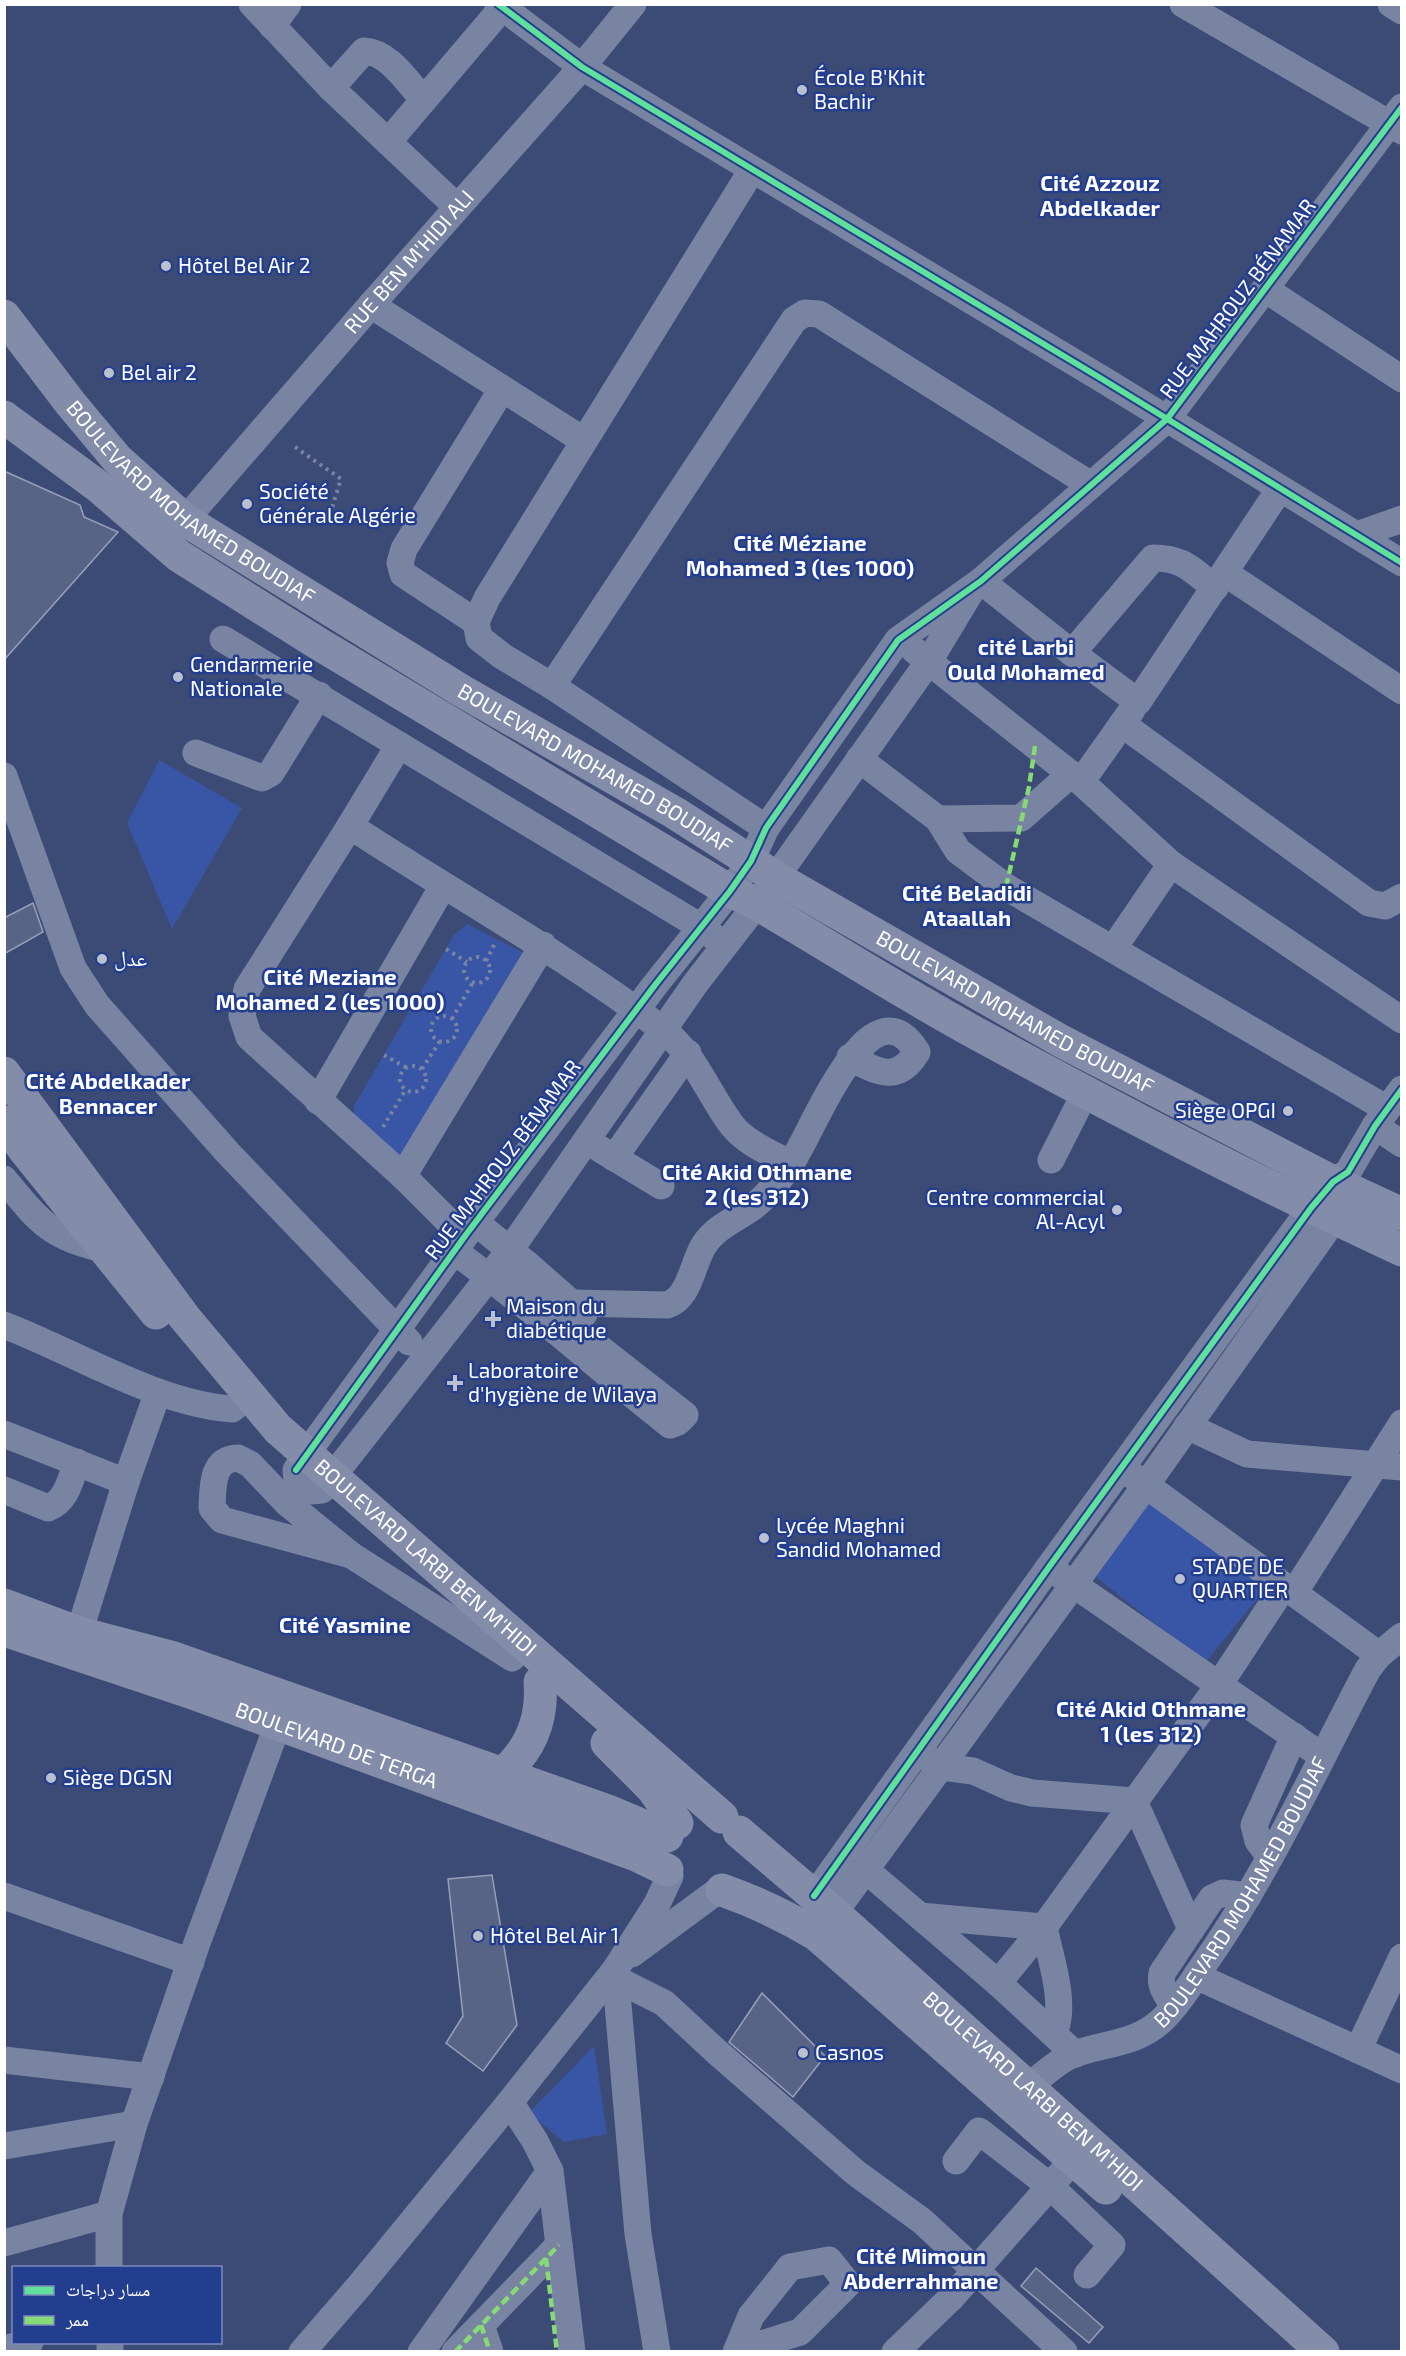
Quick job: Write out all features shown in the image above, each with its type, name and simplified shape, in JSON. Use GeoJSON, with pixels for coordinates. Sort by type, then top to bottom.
{"type":"FeatureCollection","features":[{"type":"Feature","properties":{"kind":"main road","name":"BOULEVARD MOHAMED BOUDIAF"},"geometry":{"type":"LineString","coordinates":[[4,316],[71,404],[117,459],[185,520],[462,691],[675,813],[763,869],[1061,1041],[1335,1194],[1401,1250]]}},
{"type":"Feature","properties":{"kind":"main road","name":"BOULEVARD MOHAMED BOUDIAF"},"geometry":{"type":"LineString","coordinates":[[10,425],[59,456],[99,487],[160,542],[319,644],[744,898],[971,1030],[1086,1091],[1335,1194],[1401,1214]]}},
{"type":"Feature","properties":{"kind":"main road","name":"BOULEVARD LARBI BEN M'HIDI"},"geometry":{"type":"LineString","coordinates":[[4,1073],[185,1318],[241,1402]]}},
{"type":"Feature","properties":{"kind":"main road","name":"BOULEVARD LARBI BEN M'HIDI"},"geometry":{"type":"LineString","coordinates":[[4,1122],[103,1248],[241,1402],[278,1429],[307,1480],[616,1750],[652,1788],[672,1829]]}},
{"type":"Feature","properties":{"kind":"main road","name":"BOULEVARD LARBI BEN M'HIDI"},"geometry":{"type":"LineString","coordinates":[[307,1480],[730,1824],[1074,2159],[1292,2352]]}},
{"type":"Feature","properties":{"kind":"main road","name":"BOULEVARD DE TERGA"},"geometry":{"type":"LineString","coordinates":[[4,1605],[79,1633],[174,1658],[283,1711],[636,1855],[669,1873]]}},
{"type":"Feature","properties":{"kind":"main road","name":"BOULEVARD DE TERGA"},"geometry":{"type":"LineString","coordinates":[[4,1630],[190,1692],[283,1711],[502,1774],[608,1811],[672,1829]]}},
{"type":"Feature","properties":{"kind":"main road"},"geometry":{"type":"LineString","coordinates":[[502,1774],[518,1761],[531,1741],[539,1719],[542,1700],[540,1682]]}},
{"type":"Feature","properties":{"kind":"main road"},"geometry":{"type":"LineString","coordinates":[[699,1813],[711,1813],[730,1824],[744,1845],[745,1858],[741,1871],[733,1882],[719,1891],[695,1893],[686,1889],[669,1873],[664,1859],[664,1847],[672,1829],[688,1816],[699,1813]]}},
{"type":"Feature","properties":{"kind":"main road","name":"BOULEVARD LARBI BEN M'HIDI"},"geometry":{"type":"LineString","coordinates":[[719,1891],[758,1902],[789,1917],[822,1915],[1028,2087],[1323,2352]]}},
{"type":"Feature","properties":{"kind":"street"},"geometry":{"type":"LineString","coordinates":[[252,4],[331,88],[457,207]]}},
{"type":"Feature","properties":{"kind":"street"},"geometry":{"type":"LineString","coordinates":[[272,26],[288,4]]}},
{"type":"Feature","properties":{"kind":"street","name":"RUE BEN M'HIDI ALI"},"geometry":{"type":"LineString","coordinates":[[160,542],[185,520],[371,305],[582,67],[633,4]]}},
{"type":"Feature","properties":{"kind":"street"},"geometry":{"type":"LineString","coordinates":[[1184,4],[1398,121]]}},
{"type":"Feature","properties":{"kind":"street"},"geometry":{"type":"LineString","coordinates":[[1391,4],[1401,11]]}},
{"type":"Feature","properties":{"kind":"street"},"geometry":{"type":"LineString","coordinates":[[388,142],[500,6],[582,67],[1167,419],[1401,563]]}},
{"type":"Feature","properties":{"kind":"street"},"geometry":{"type":"LineString","coordinates":[[331,88],[364,51],[373,51],[382,56],[423,99]]}},
{"type":"Feature","properties":{"kind":"street","name":"RUE MAHROUZ BÉNAMAR"},"geometry":{"type":"LineString","coordinates":[[977,584],[1167,419],[1265,289],[1398,121]]}},
{"type":"Feature","properties":{"kind":"street"},"geometry":{"type":"LineString","coordinates":[[752,170],[583,440],[487,598],[476,622],[479,638],[502,656],[552,686],[766,828]]}},
{"type":"Feature","properties":{"kind":"street"},"geometry":{"type":"LineString","coordinates":[[1265,289],[1401,379]]}},
{"type":"Feature","properties":{"kind":"street"},"geometry":{"type":"LineString","coordinates":[[371,305],[583,440]]}},
{"type":"Feature","properties":{"kind":"street"},"geometry":{"type":"LineString","coordinates":[[552,686],[794,320],[805,313],[819,314],[1091,485]]}},
{"type":"Feature","properties":{"kind":"street"},"geometry":{"type":"LineString","coordinates":[[476,622],[403,574],[400,562],[404,549],[502,389]]}},
{"type":"Feature","properties":{"kind":"street"},"geometry":{"type":"LineString","coordinates":[[938,819],[1021,818],[1076,778],[1138,702],[1279,490]]}},
{"type":"Feature","properties":{"kind":"street"},"geometry":{"type":"LineString","coordinates":[[1357,535],[1401,519]]}},
{"type":"Feature","properties":{"kind":"street"},"geometry":{"type":"LineString","coordinates":[[1072,653],[1153,558],[1167,558],[1182,562],[1220,581],[1401,691]]}},
{"type":"Feature","properties":{"kind":"street"},"geometry":{"type":"LineString","coordinates":[[763,869],[766,828],[898,640],[977,584]]}},
{"type":"Feature","properties":{"kind":"street"},"geometry":{"type":"LineString","coordinates":[[977,584],[1138,702]]}},
{"type":"Feature","properties":{"kind":"street"},"geometry":{"type":"LineString","coordinates":[[307,1480],[424,1357],[511,1273],[587,1139],[695,984],[725,946],[744,898],[763,869],[860,759],[929,661],[977,584]]}},
{"type":"Feature","properties":{"kind":"street"},"geometry":{"type":"LineString","coordinates":[[223,639],[320,695],[701,927],[725,946]]}},
{"type":"Feature","properties":{"kind":"street"},"geometry":{"type":"LineString","coordinates":[[898,640],[929,661],[1076,778],[1171,864],[1401,1020]]}},
{"type":"Feature","properties":{"kind":"street"},"geometry":{"type":"LineString","coordinates":[[196,753],[262,778],[272,773],[320,695]]}},
{"type":"Feature","properties":{"kind":"street"},"geometry":{"type":"LineString","coordinates":[[1122,724],[1369,903],[1384,906],[1401,897]]}},
{"type":"Feature","properties":{"kind":"street"},"geometry":{"type":"LineString","coordinates":[[399,745],[247,989],[242,1016],[249,1037],[404,1176],[461,1233],[511,1273],[609,1376],[670,1425],[678,1422],[685,1414],[688,1406],[684,1398],[572,1303],[511,1273]]}},
{"type":"Feature","properties":{"kind":"street"},"geometry":{"type":"LineString","coordinates":[[860,759],[938,819],[958,851],[1006,887],[1388,1108],[1401,1144]]}},
{"type":"Feature","properties":{"kind":"street"},"geometry":{"type":"LineString","coordinates":[[4,776],[73,968],[97,1005],[228,1153],[424,1357]]}},
{"type":"Feature","properties":{"kind":"street"},"geometry":{"type":"LineString","coordinates":[[350,826],[443,886],[543,945],[664,1030],[688,1053],[732,1124],[745,1137],[791,1164]]}},
{"type":"Feature","properties":{"kind":"street"},"geometry":{"type":"LineString","coordinates":[[1113,949],[1171,864]]}},
{"type":"Feature","properties":{"kind":"street"},"geometry":{"type":"LineString","coordinates":[[318,1101],[443,886]]}},
{"type":"Feature","properties":{"kind":"street","name":"RUE MAHROUZ BÉNAMAR"},"geometry":{"type":"LineString","coordinates":[[307,1480],[396,1330],[461,1233],[559,1113],[701,927],[744,898]]}},
{"type":"Feature","properties":{"kind":"street"},"geometry":{"type":"LineString","coordinates":[[404,1176],[543,945]]}},
{"type":"Feature","properties":{"kind":"street"},"geometry":{"type":"LineString","coordinates":[[614,1158],[688,1053]]}},
{"type":"Feature","properties":{"kind":"street"},"geometry":{"type":"LineString","coordinates":[[572,1303],[647,1305],[674,1303],[681,1296],[703,1246],[716,1230],[751,1208],[791,1164],[850,1057]]}},
{"type":"Feature","properties":{"kind":"street"},"geometry":{"type":"LineString","coordinates":[[1051,1160],[1086,1091]]}},
{"type":"Feature","properties":{"kind":"street"},"geometry":{"type":"LineString","coordinates":[[822,1915],[867,1870],[1072,1584],[1146,1485],[1187,1426],[1388,1108]]}},
{"type":"Feature","properties":{"kind":"street"},"geometry":{"type":"LineString","coordinates":[[559,1113],[587,1139],[661,1186]]}},
{"type":"Feature","properties":{"kind":"street"},"geometry":{"type":"LineString","coordinates":[[4,1179],[42,1222],[59,1236],[75,1243],[103,1248]]}},
{"type":"Feature","properties":{"kind":"street"},"geometry":{"type":"LineString","coordinates":[[822,1915],[845,1852],[1121,1468],[1296,1251]]}},
{"type":"Feature","properties":{"kind":"street"},"geometry":{"type":"LineString","coordinates":[[4,1325],[158,1392],[193,1403],[241,1402]]}},
{"type":"Feature","properties":{"kind":"street"},"geometry":{"type":"LineString","coordinates":[[79,1633],[126,1482],[158,1392]]}},
{"type":"Feature","properties":{"kind":"street"},"geometry":{"type":"LineString","coordinates":[[998,1983],[1044,1927],[1289,1590],[1401,1423]]}},
{"type":"Feature","properties":{"kind":"street"},"geometry":{"type":"LineString","coordinates":[[1187,1426],[1237,1450],[1253,1455],[1401,1467]]}},
{"type":"Feature","properties":{"kind":"street"},"geometry":{"type":"LineString","coordinates":[[4,1434],[126,1482]]}},
{"type":"Feature","properties":{"kind":"street"},"geometry":{"type":"LineString","coordinates":[[351,1555],[307,1480],[250,1464],[238,1458],[221,1463],[213,1488],[212,1508],[222,1520],[351,1555],[512,1658]]}},
{"type":"Feature","properties":{"kind":"street"},"geometry":{"type":"LineString","coordinates":[[4,1490],[48,1508],[57,1505],[64,1497],[77,1462]]}},
{"type":"Feature","properties":{"kind":"street"},"geometry":{"type":"LineString","coordinates":[[1121,1468],[1379,1655]]}},
{"type":"Feature","properties":{"kind":"street"},"geometry":{"type":"LineString","coordinates":[[1049,1567],[1322,1756]]}},
{"type":"Feature","properties":{"kind":"street","name":"BOULEVARD MOHAMED BOUDIAF"},"geometry":{"type":"LineString","coordinates":[[1028,2087],[1065,2058],[1131,2040],[1147,2032],[1174,2006],[1248,1896],[1368,1669],[1379,1655],[1401,1636]]}},
{"type":"Feature","properties":{"kind":"street"},"geometry":{"type":"LineString","coordinates":[[109,2266],[109,2214],[134,2124],[283,1711]]}},
{"type":"Feature","properties":{"kind":"street"},"geometry":{"type":"LineString","coordinates":[[937,1725],[953,1735],[959,1742],[973,1771]]}},
{"type":"Feature","properties":{"kind":"street"},"geometry":{"type":"LineString","coordinates":[[1270,1857],[1255,1833],[1256,1817],[1294,1736]]}},
{"type":"Feature","properties":{"kind":"street"},"geometry":{"type":"LineString","coordinates":[[919,1751],[942,1767],[973,1771],[1011,1788],[1134,1801]]}},
{"type":"Feature","properties":{"kind":"street"},"geometry":{"type":"LineString","coordinates":[[1134,1801],[1191,1929]]}},
{"type":"Feature","properties":{"kind":"street"},"geometry":{"type":"LineString","coordinates":[[845,1852],[1054,2032],[1075,2054]]}},
{"type":"Feature","properties":{"kind":"street"},"geometry":{"type":"LineString","coordinates":[[302,2352],[360,2285],[618,1970],[657,1904],[669,1873]]}},
{"type":"Feature","properties":{"kind":"street"},"geometry":{"type":"LineString","coordinates":[[618,1970],[719,1891]]}},
{"type":"Feature","properties":{"kind":"street"},"geometry":{"type":"LineString","coordinates":[[1174,2006],[1163,1991],[1162,1973],[1191,1929],[1212,1898],[1224,1893],[1248,1896]]}},
{"type":"Feature","properties":{"kind":"street"},"geometry":{"type":"LineString","coordinates":[[4,1896],[191,1962]]}},
{"type":"Feature","properties":{"kind":"street"},"geometry":{"type":"LineString","coordinates":[[920,1916],[1044,1927]]}},
{"type":"Feature","properties":{"kind":"street"},"geometry":{"type":"LineString","coordinates":[[1044,1927],[1059,2007],[1058,2024],[1054,2032]]}},
{"type":"Feature","properties":{"kind":"street"},"geometry":{"type":"LineString","coordinates":[[1358,2050],[1401,1957]]}},
{"type":"Feature","properties":{"kind":"street"},"geometry":{"type":"LineString","coordinates":[[618,1970],[664,2003],[718,2054],[856,2173],[921,2221],[1064,2352]]}},
{"type":"Feature","properties":{"kind":"street"},"geometry":{"type":"LineString","coordinates":[[618,1970],[638,2234],[657,2352]]}},
{"type":"Feature","properties":{"kind":"street"},"geometry":{"type":"LineString","coordinates":[[1196,1976],[1401,2070]]}},
{"type":"Feature","properties":{"kind":"street"},"geometry":{"type":"LineString","coordinates":[[4,2060],[151,2078]]}},
{"type":"Feature","properties":{"kind":"street"},"geometry":{"type":"LineString","coordinates":[[510,2102],[535,2141],[550,2171],[557,2352]]}},
{"type":"Feature","properties":{"kind":"street"},"geometry":{"type":"LineString","coordinates":[[4,2146],[134,2124]]}},
{"type":"Feature","properties":{"kind":"street"},"geometry":{"type":"LineString","coordinates":[[956,2161],[979,2131],[1051,2187],[1112,2245],[1087,2275]]}},
{"type":"Feature","properties":{"kind":"street"},"geometry":{"type":"LineString","coordinates":[[896,2352],[952,2297],[1074,2159]]}},
{"type":"Feature","properties":{"kind":"street"},"geometry":{"type":"LineString","coordinates":[[421,2352],[550,2171]]}},
{"type":"Feature","properties":{"kind":"street"},"geometry":{"type":"LineString","coordinates":[[4,2243],[109,2214]]}},
{"type":"Feature","properties":{"kind":"street"},"geometry":{"type":"LineString","coordinates":[[455,2352],[552,2252]]}},
{"type":"Feature","properties":{"kind":"street"},"geometry":{"type":"LineString","coordinates":[[552,2252],[572,2352]]}},
{"type":"Feature","properties":{"kind":"street"},"geometry":{"type":"LineString","coordinates":[[481,2325],[490,2352]]}},
{"type":"Feature","properties":{"kind":"street"},"geometry":{"type":"LineString","coordinates":[[4,2349],[26,2344]]}},
{"type":"Feature","properties":{"kind":"path"},"geometry":{"type":"LineString","coordinates":[[295,447],[341,479],[330,514]]}},
{"type":"Feature","properties":{"kind":"path"},"geometry":{"type":"LineString","coordinates":[[486,961],[497,939]]}},
{"type":"Feature","properties":{"kind":"path"},"geometry":{"type":"LineString","coordinates":[[446,949],[467,962]]}},
{"type":"Feature","properties":{"kind":"path"},"geometry":{"type":"LineString","coordinates":[[474,958],[486,961],[490,968],[488,976],[482,982],[473,982],[465,974],[467,962],[474,958]]}},
{"type":"Feature","properties":{"kind":"path"},"geometry":{"type":"LineString","coordinates":[[452,1019],[473,982]]}},
{"type":"Feature","properties":{"kind":"path"},"geometry":{"type":"LineString","coordinates":[[441,1016],[452,1019],[456,1027],[454,1035],[448,1040],[440,1041],[431,1032],[432,1024],[441,1016]]}},
{"type":"Feature","properties":{"kind":"path"},"geometry":{"type":"LineString","coordinates":[[422,1070],[440,1041]]}},
{"type":"Feature","properties":{"kind":"path"},"geometry":{"type":"LineString","coordinates":[[384,1055],[406,1068],[415,1066],[422,1070],[426,1077],[421,1088],[414,1091],[405,1089]]}},
{"type":"Feature","properties":{"kind":"path"},"geometry":{"type":"LineString","coordinates":[[382,1129],[405,1089],[401,1078],[406,1068]]}},
{"type":"Feature","properties":{"kind":"shaded area"},"geometry":{"type":"Polygon","coordinates":[[[159,760],[242,808],[172,929],[127,823],[159,760]]]}},
{"type":"Feature","properties":{"kind":"shaded area"},"geometry":{"type":"Polygon","coordinates":[[[467,924],[522,952],[526,965],[399,1159],[353,1119],[354,1106],[454,935],[467,924]]]}},
{"type":"Feature","properties":{"kind":"shaded area","name":"STADE DE QUARTIER"},"geometry":{"type":"Polygon","coordinates":[[[1148,1494],[1269,1584],[1205,1663],[1092,1574],[1148,1494]]]}},
{"type":"Feature","properties":{"kind":"shaded area"},"geometry":{"type":"Polygon","coordinates":[[[594,2046],[607,2134],[564,2142],[529,2113],[594,2046]]]}},
{"type":"Feature","properties":{"kind":"building"},"geometry":{"type":"Polygon","coordinates":[[[4,471],[80,505],[84,517],[118,532],[4,660],[4,471]]]}},
{"type":"Feature","properties":{"kind":"building"},"geometry":{"type":"Polygon","coordinates":[[[33,903],[43,932],[4,954],[4,918],[33,903]]]}},
{"type":"Feature","properties":{"kind":"building","name":"Hôtel Bel Air 1"},"geometry":{"type":"Polygon","coordinates":[[[492,1875],[517,2025],[483,2071],[446,2043],[463,2016],[448,1879],[492,1875]]]}},
{"type":"Feature","properties":{"kind":"building"},"geometry":{"type":"Polygon","coordinates":[[[762,1993],[825,2056],[793,2097],[729,2042],[762,1993]]]}},
{"type":"Feature","properties":{"kind":"building"},"geometry":{"type":"Polygon","coordinates":[[[1036,2268],[1103,2327],[1089,2343],[1021,2286],[1036,2268]]]}},
{"type":"Feature","properties":{"kind":"marked path"},"geometry":{"type":"LineString","coordinates":[[1006,887],[1029,787],[1035,746]]}},
{"type":"Feature","properties":{"kind":"marked path"},"geometry":{"type":"LineString","coordinates":[[455,2352],[559,2245]]}},
{"type":"Feature","properties":{"kind":"marked path"},"geometry":{"type":"LineString","coordinates":[[546,2258],[557,2352]]}},
{"type":"Feature","properties":{"kind":"marked path"},"geometry":{"type":"LineString","coordinates":[[481,2325],[490,2352]]}},
{"type":"Feature","properties":{"kind":"cycle path"},"geometry":{"type":"LineString","coordinates":[[498,4],[582,67],[1102,379],[1402,563]]}},
{"type":"Feature","properties":{"kind":"cycle path"},"geometry":{"type":"LineString","coordinates":[[296,1470],[465,1236],[655,985],[730,891],[751,861],[766,828],[898,640],[981,581],[1167,419],[1402,107]]}},
{"type":"Feature","properties":{"kind":"cycle path"},"geometry":{"type":"LineString","coordinates":[[814,1896],[1049,1567],[1311,1208],[1333,1182],[1348,1172],[1375,1126],[1402,1089]]}},
{"type":"Feature","properties":{"kind":"place","name":"École B'Khit Bachir"},"geometry":{"type":"Point","coordinates":[802,90]}},
{"type":"Feature","properties":{"kind":"place","name":"Hôtel Bel Air 2"},"geometry":{"type":"Point","coordinates":[166,266]}},
{"type":"Feature","properties":{"kind":"place","name":"Bel air 2"},"geometry":{"type":"Point","coordinates":[109,373]}},
{"type":"Feature","properties":{"kind":"place","name":"Société Générale Algérie"},"geometry":{"type":"Point","coordinates":[247,504]}},
{"type":"Feature","properties":{"kind":"place","name":"Gendarmerie Nationale"},"geometry":{"type":"Point","coordinates":[178,677]}},
{"type":"Feature","properties":{"kind":"place","name":"عدل"},"geometry":{"type":"Point","coordinates":[102,959]}},
{"type":"Feature","properties":{"kind":"place","name":"Siège OPGI"},"geometry":{"type":"Point","coordinates":[1288,1111]}},
{"type":"Feature","properties":{"kind":"place","name":"Centre commercial Al-Acyl"},"geometry":{"type":"Point","coordinates":[1117,1210]}},
{"type":"Feature","properties":{"kind":"place","name":"Maison du diabétique"},"geometry":{"type":"Point","coordinates":[493,1319]}},
{"type":"Feature","properties":{"kind":"place","name":"Laboratoire d'hygiène de Wilaya"},"geometry":{"type":"Point","coordinates":[455,1383]}},
{"type":"Feature","properties":{"kind":"place","name":"Lycée Maghni Sandid Mohamed"},"geometry":{"type":"Point","coordinates":[764,1538]}},
{"type":"Feature","properties":{"kind":"place","name":"STADE DE QUARTIER"},"geometry":{"type":"Point","coordinates":[1180,1579]}},
{"type":"Feature","properties":{"kind":"place","name":"Siège DGSN"},"geometry":{"type":"Point","coordinates":[51,1778]}},
{"type":"Feature","properties":{"kind":"place","name":"Hôtel Bel Air 1"},"geometry":{"type":"Point","coordinates":[478,1936]}},
{"type":"Feature","properties":{"kind":"place","name":"Casnos"},"geometry":{"type":"Point","coordinates":[803,2053]}},
{"type":"Feature","properties":{"kind":"district","name":"Cité Azzouz Abdelkader"},"geometry":{"type":"Point","coordinates":[1100,196]}},
{"type":"Feature","properties":{"kind":"district","name":"Cité Méziane Mohamed 3 (les 1000)"},"geometry":{"type":"Point","coordinates":[800,556]}},
{"type":"Feature","properties":{"kind":"district","name":"cité Larbi Ould Mohamed"},"geometry":{"type":"Point","coordinates":[1026,660]}},
{"type":"Feature","properties":{"kind":"district","name":"Cité Beladidi Ataallah"},"geometry":{"type":"Point","coordinates":[967,906]}},
{"type":"Feature","properties":{"kind":"district","name":"Cité Meziane Mohamed 2 (les 1000)"},"geometry":{"type":"Point","coordinates":[330,990]}},
{"type":"Feature","properties":{"kind":"district","name":"Cité Abdelkader Bennacer"},"geometry":{"type":"Point","coordinates":[108,1094]}},
{"type":"Feature","properties":{"kind":"district","name":"Cité Akid Othmane 2 (les 312)"},"geometry":{"type":"Point","coordinates":[757,1184]}},
{"type":"Feature","properties":{"kind":"district","name":"Cité Yasmine"},"geometry":{"type":"Point","coordinates":[345,1625]}},
{"type":"Feature","properties":{"kind":"district","name":"Cité Akid Othmane 1 (les 312)"},"geometry":{"type":"Point","coordinates":[1151,1722]}},
{"type":"Feature","properties":{"kind":"district","name":"Cité Mimoun Abderrahmane"},"geometry":{"type":"Point","coordinates":[921,2268]}}]}
